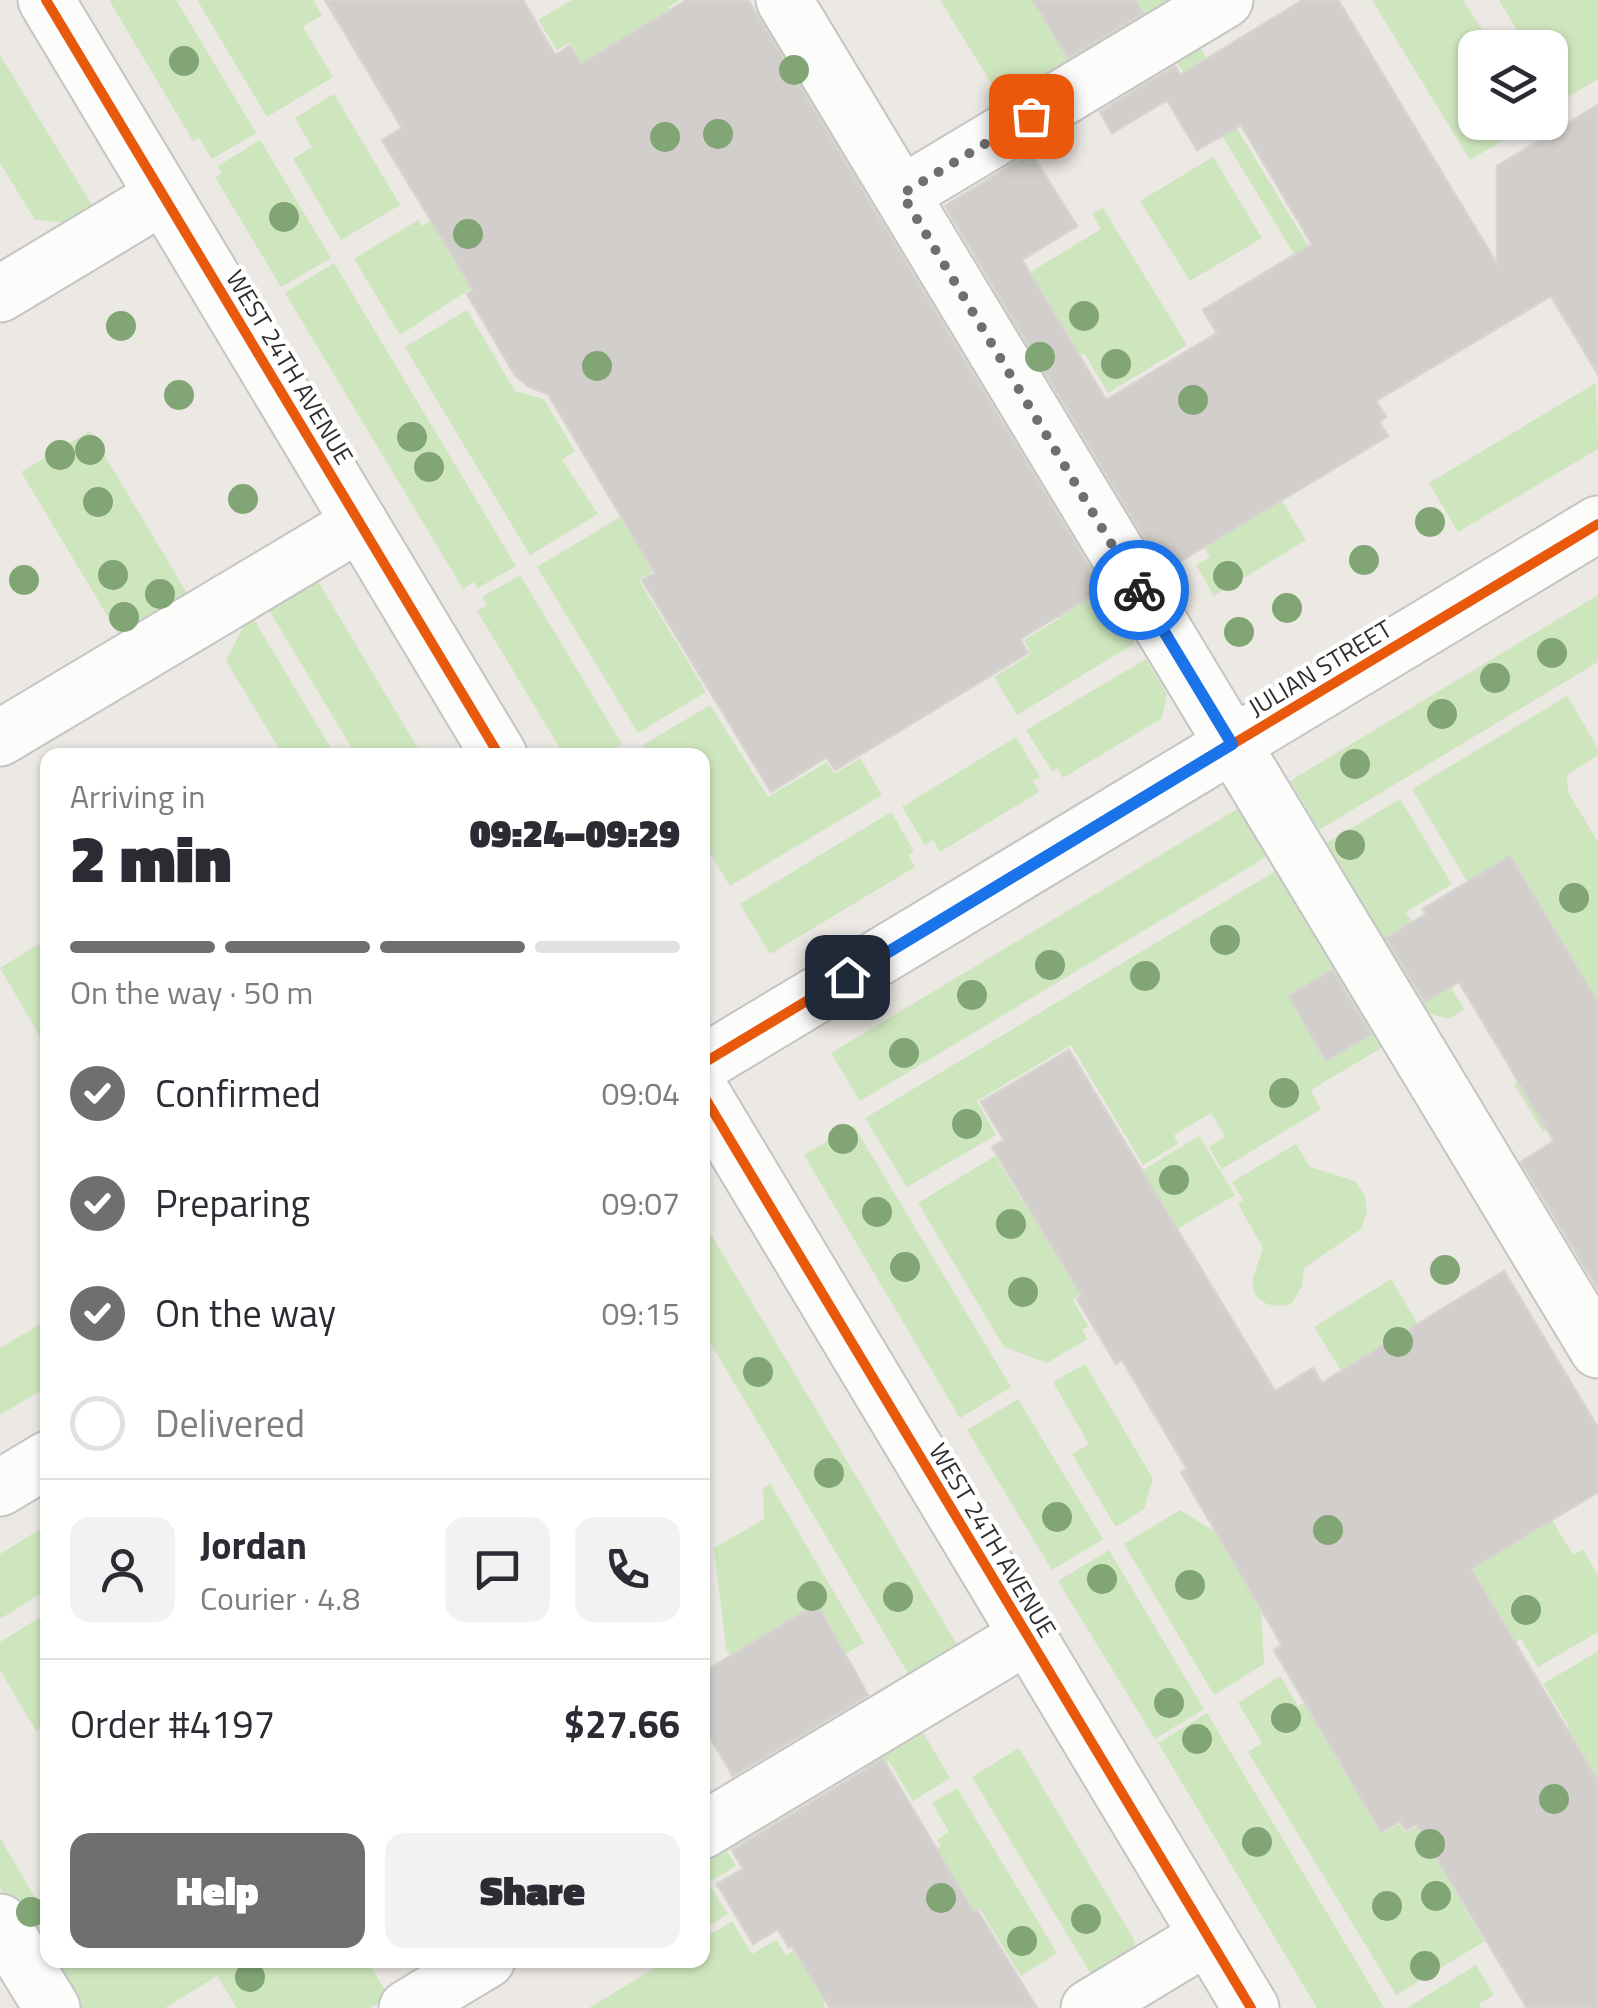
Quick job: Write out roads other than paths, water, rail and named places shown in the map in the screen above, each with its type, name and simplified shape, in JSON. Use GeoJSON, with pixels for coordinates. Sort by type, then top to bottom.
{"type":"FeatureCollection","features":[{"type":"Feature","properties":{"kind":"street","name":"WEST 24TH AVENUE"},"geometry":{"type":"LineString","coordinates":[[46,0],[496,748]]}},
{"type":"Feature","properties":{"kind":"street"},"geometry":{"type":"LineString","coordinates":[[784,0],[1232,744],[1580,1280],[1598,1350]]}},
{"type":"Feature","properties":{"kind":"street"},"geometry":{"type":"LineString","coordinates":[[902,194],[1225,0]]}},
{"type":"Feature","properties":{"kind":"street"},"geometry":{"type":"LineString","coordinates":[[0,294],[164,196]]}},
{"type":"Feature","properties":{"kind":"street"},"geometry":{"type":"LineString","coordinates":[[0,738],[360,523]]}},
{"type":"Feature","properties":{"kind":"street","name":"JULIAN STREET"},"geometry":{"type":"LineString","coordinates":[[710,1059],[1598,524]]}},
{"type":"Feature","properties":{"kind":"street","name":"WEST 24TH AVENUE"},"geometry":{"type":"LineString","coordinates":[[710,1106],[1251,2008]]}},
{"type":"Feature","properties":{"kind":"street"},"geometry":{"type":"LineString","coordinates":[[0,1488],[40,1464]]}},
{"type":"Feature","properties":{"kind":"street"},"geometry":{"type":"LineString","coordinates":[[710,1826],[1027,1636]]}},
{"type":"Feature","properties":{"kind":"street"},"geometry":{"type":"LineString","coordinates":[[0,1922],[52,2008]]}},
{"type":"Feature","properties":{"kind":"street"},"geometry":{"type":"LineString","coordinates":[[1088,2008],[1208,1936]]}},
{"type":"Feature","properties":{"kind":"street"},"geometry":{"type":"LineString","coordinates":[[407,2008],[474,1968]]}}]}
